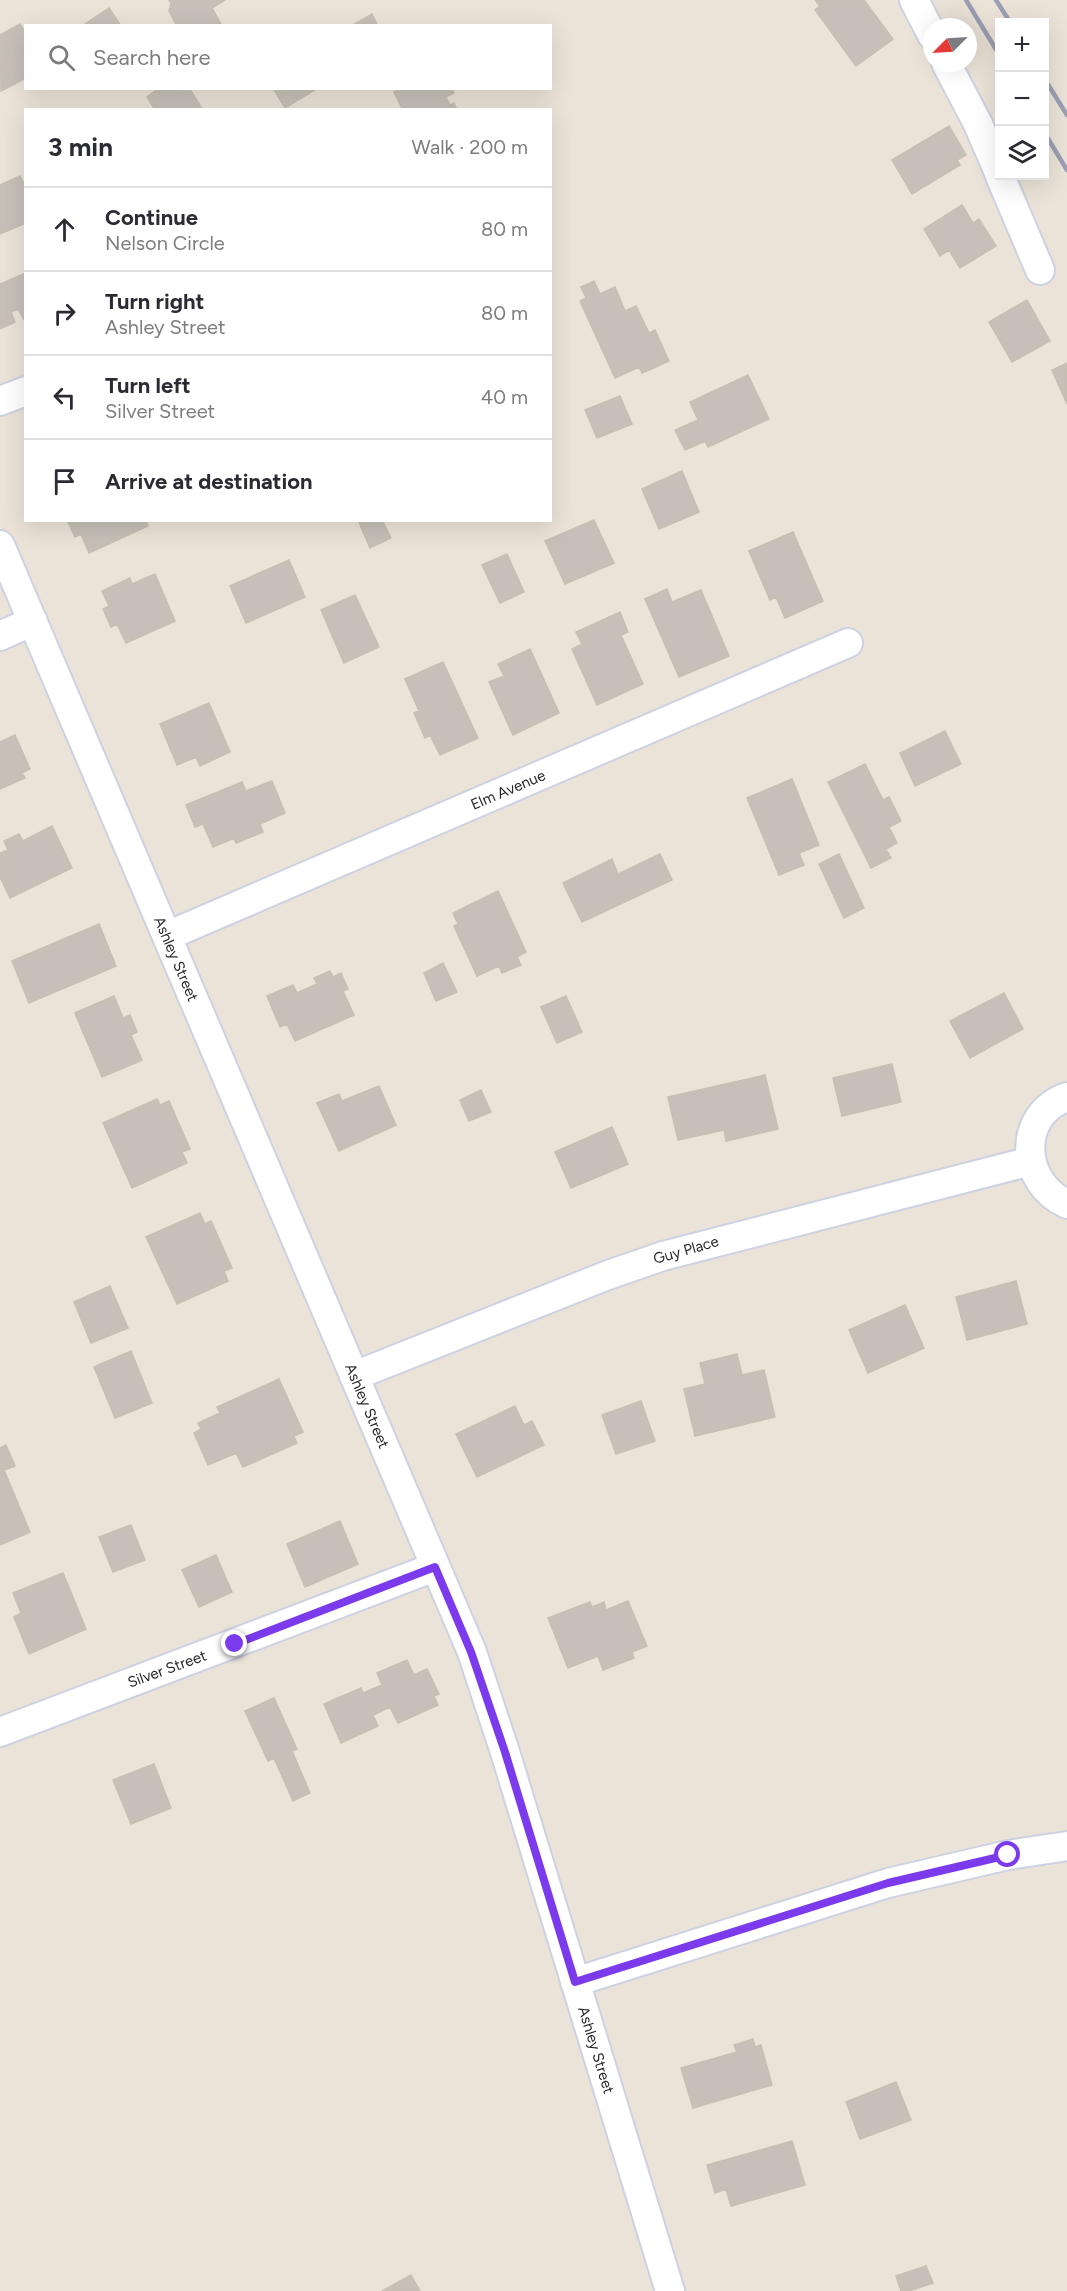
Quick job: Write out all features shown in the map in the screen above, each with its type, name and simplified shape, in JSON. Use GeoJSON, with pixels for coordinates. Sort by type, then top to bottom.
{"type":"FeatureCollection","features":[{"type":"Feature","properties":{"kind":"street"},"geometry":{"type":"LineString","coordinates":[[914,0],[923,18]]}},
{"type":"Feature","properties":{"kind":"street"},"geometry":{"type":"LineString","coordinates":[[951,72],[978,124],[995,163]]}},
{"type":"Feature","properties":{"kind":"street"},"geometry":{"type":"LineString","coordinates":[[1002,180],[1040,270]]}},
{"type":"Feature","properties":{"kind":"street"},"geometry":{"type":"LineString","coordinates":[[0,401],[24,392]]}},
{"type":"Feature","properties":{"kind":"street","name":"Ashley Street"},"geometry":{"type":"LineString","coordinates":[[0,545],[475,1663],[670,2291]]}},
{"type":"Feature","properties":{"kind":"street"},"geometry":{"type":"LineString","coordinates":[[0,636],[33,621]]}},
{"type":"Feature","properties":{"kind":"street","name":"Elm Avenue"},"geometry":{"type":"LineString","coordinates":[[167,936],[848,643]]}},
{"type":"Feature","properties":{"kind":"street"},"geometry":{"type":"LineString","coordinates":[[1067,1097],[1052,1105],[1036,1124],[1032,1136],[1031,1161],[1039,1181],[1046,1190],[1067,1204]]}},
{"type":"Feature","properties":{"kind":"street","name":"Guy Place"},"geometry":{"type":"LineString","coordinates":[[354,1376],[608,1275],[663,1256],[1031,1161]]}},
{"type":"Feature","properties":{"kind":"street","name":"Silver Street"},"geometry":{"type":"LineString","coordinates":[[0,1732],[435,1567]]}},
{"type":"Feature","properties":{"kind":"street"},"geometry":{"type":"LineString","coordinates":[[575,1982],[888,1883],[1008,1855],[1067,1846]]}},
{"type":"Feature","properties":{"kind":"building"},"geometry":{"type":"Polygon","coordinates":[[[169,0],[225,0],[212,8],[221,24],[176,24],[169,11],[171,3],[169,0]]]}},
{"type":"Feature","properties":{"kind":"building"},"geometry":{"type":"Polygon","coordinates":[[[815,0],[864,0],[893,39],[856,66],[815,10],[820,6],[815,0]]]}},
{"type":"Feature","properties":{"kind":"building"},"geometry":{"type":"Polygon","coordinates":[[[109,8],[120,24],[85,24],[109,8]]]}},
{"type":"Feature","properties":{"kind":"building"},"geometry":{"type":"Polygon","coordinates":[[[372,14],[377,24],[354,24],[372,14]]]}},
{"type":"Feature","properties":{"kind":"building"},"geometry":{"type":"Polygon","coordinates":[[[20,24],[24,31],[24,79],[1,91],[0,35],[20,24]]]}},
{"type":"Feature","properties":{"kind":"building"},"geometry":{"type":"Polygon","coordinates":[[[156,90],[190,90],[202,108],[154,108],[147,97],[156,90]]]}},
{"type":"Feature","properties":{"kind":"building"},"geometry":{"type":"Polygon","coordinates":[[[274,90],[315,90],[285,108],[274,90]]]}},
{"type":"Feature","properties":{"kind":"building"},"geometry":{"type":"Polygon","coordinates":[[[398,90],[452,90],[454,93],[446,97],[450,105],[454,103],[456,108],[402,108],[394,92],[398,90]]]}},
{"type":"Feature","properties":{"kind":"building"},"geometry":{"type":"Polygon","coordinates":[[[949,126],[966,155],[957,160],[960,165],[912,194],[892,160],[949,126]]]}},
{"type":"Feature","properties":{"kind":"building"},"geometry":{"type":"Polygon","coordinates":[[[20,176],[24,184],[24,224],[0,234],[0,185],[20,176]]]}},
{"type":"Feature","properties":{"kind":"building"},"geometry":{"type":"Polygon","coordinates":[[[962,205],[973,223],[979,219],[996,246],[960,268],[949,250],[940,256],[924,229],[962,205]]]}},
{"type":"Feature","properties":{"kind":"building"},"geometry":{"type":"Polygon","coordinates":[[[24,274],[24,320],[18,309],[11,312],[15,322],[0,329],[0,284],[24,274]]]}},
{"type":"Feature","properties":{"kind":"building"},"geometry":{"type":"Polygon","coordinates":[[[594,281],[600,294],[615,287],[625,311],[636,306],[649,333],[655,330],[669,361],[642,373],[639,367],[615,378],[580,301],[586,298],[581,287],[594,281]]]}},
{"type":"Feature","properties":{"kind":"building"},"geometry":{"type":"Polygon","coordinates":[[[1027,300],[1050,341],[1012,362],[989,322],[1027,300]]]}},
{"type":"Feature","properties":{"kind":"building"},"geometry":{"type":"Polygon","coordinates":[[[1067,363],[1067,404],[1052,370],[1067,363]]]}},
{"type":"Feature","properties":{"kind":"building"},"geometry":{"type":"Polygon","coordinates":[[[748,375],[769,419],[708,447],[705,441],[685,450],[675,430],[698,420],[690,402],[748,375]]]}},
{"type":"Feature","properties":{"kind":"building"},"geometry":{"type":"Polygon","coordinates":[[[620,396],[632,424],[597,438],[585,410],[620,396]]]}},
{"type":"Feature","properties":{"kind":"building"},"geometry":{"type":"Polygon","coordinates":[[[682,471],[699,512],[659,529],[642,489],[682,471]]]}},
{"type":"Feature","properties":{"kind":"building"},"geometry":{"type":"Polygon","coordinates":[[[594,520],[614,563],[565,584],[545,541],[594,520]]]}},
{"type":"Feature","properties":{"kind":"building"},"geometry":{"type":"Polygon","coordinates":[[[68,522],[146,522],[148,526],[89,553],[81,534],[75,537],[68,522]]]}},
{"type":"Feature","properties":{"kind":"building"},"geometry":{"type":"Polygon","coordinates":[[[359,522],[383,522],[391,538],[370,548],[359,522]]]}},
{"type":"Feature","properties":{"kind":"building"},"geometry":{"type":"Polygon","coordinates":[[[793,532],[823,601],[785,618],[776,597],[770,600],[749,551],[793,532]]]}},
{"type":"Feature","properties":{"kind":"building"},"geometry":{"type":"Polygon","coordinates":[[[507,554],[524,592],[500,603],[482,565],[507,554]]]}},
{"type":"Feature","properties":{"kind":"building"},"geometry":{"type":"Polygon","coordinates":[[[289,560],[305,597],[246,623],[230,586],[289,560]]]}},
{"type":"Feature","properties":{"kind":"building"},"geometry":{"type":"Polygon","coordinates":[[[155,574],[175,621],[126,643],[117,624],[111,627],[103,609],[109,606],[102,591],[130,578],[132,584],[155,574]]]}},
{"type":"Feature","properties":{"kind":"building"},"geometry":{"type":"Polygon","coordinates":[[[667,589],[672,602],[701,590],[729,656],[679,677],[645,599],[667,589]]]}},
{"type":"Feature","properties":{"kind":"building"},"geometry":{"type":"Polygon","coordinates":[[[355,595],[379,647],[344,663],[321,610],[355,595]]]}},
{"type":"Feature","properties":{"kind":"building"},"geometry":{"type":"Polygon","coordinates":[[[620,612],[628,632],[621,635],[643,684],[597,705],[572,649],[582,644],[576,632],[620,612]]]}},
{"type":"Feature","properties":{"kind":"building"},"geometry":{"type":"Polygon","coordinates":[[[530,649],[559,713],[513,735],[489,682],[504,676],[498,664],[530,649]]]}},
{"type":"Feature","properties":{"kind":"building"},"geometry":{"type":"Polygon","coordinates":[[[443,662],[478,738],[440,755],[430,735],[425,738],[414,713],[419,711],[405,679],[443,662]]]}},
{"type":"Feature","properties":{"kind":"building"},"geometry":{"type":"Polygon","coordinates":[[[209,703],[230,752],[200,766],[196,757],[177,765],[160,724],[209,703]]]}},
{"type":"Feature","properties":{"kind":"building"},"geometry":{"type":"Polygon","coordinates":[[[945,731],[961,764],[915,786],[900,753],[945,731]]]}},
{"type":"Feature","properties":{"kind":"building"},"geometry":{"type":"Polygon","coordinates":[[[15,735],[30,769],[22,773],[25,778],[0,789],[0,742],[15,735]]]}},
{"type":"Feature","properties":{"kind":"building"},"geometry":{"type":"Polygon","coordinates":[[[865,764],[883,800],[889,797],[901,821],[889,827],[897,843],[886,849],[891,858],[871,868],[828,782],[865,764]]]}},
{"type":"Feature","properties":{"kind":"building"},"geometry":{"type":"Polygon","coordinates":[[[792,779],[819,845],[799,853],[804,865],[779,875],[747,798],[792,779]]]}},
{"type":"Feature","properties":{"kind":"building"},"geometry":{"type":"Polygon","coordinates":[[[272,781],[285,813],[260,824],[263,832],[236,843],[234,838],[213,847],[203,824],[195,827],[186,805],[242,782],[246,791],[272,781]]]}},
{"type":"Feature","properties":{"kind":"building"},"geometry":{"type":"Polygon","coordinates":[[[52,826],[72,868],[10,898],[0,877],[0,853],[8,850],[4,841],[19,834],[23,841],[52,826]]]}},
{"type":"Feature","properties":{"kind":"building"},"geometry":{"type":"Polygon","coordinates":[[[660,854],[672,880],[582,922],[563,883],[612,859],[618,874],[660,854]]]}},
{"type":"Feature","properties":{"kind":"building"},"geometry":{"type":"Polygon","coordinates":[[[839,854],[864,908],[844,918],[819,864],[839,854]]]}},
{"type":"Feature","properties":{"kind":"building"},"geometry":{"type":"Polygon","coordinates":[[[498,891],[526,952],[517,957],[521,965],[502,973],[499,966],[477,976],[454,926],[458,924],[453,913],[498,891]]]}},
{"type":"Feature","properties":{"kind":"building"},"geometry":{"type":"Polygon","coordinates":[[[99,924],[116,966],[29,1003],[12,961],[99,924]]]}},
{"type":"Feature","properties":{"kind":"building"},"geometry":{"type":"Polygon","coordinates":[[[443,963],[457,992],[436,1001],[424,973],[443,963]]]}},
{"type":"Feature","properties":{"kind":"building"},"geometry":{"type":"Polygon","coordinates":[[[330,971],[333,977],[341,973],[348,989],[343,991],[354,1015],[295,1041],[287,1024],[280,1027],[267,996],[293,985],[297,993],[317,984],[314,978],[330,971]]]}},
{"type":"Feature","properties":{"kind":"building"},"geometry":{"type":"Polygon","coordinates":[[[1004,993],[1023,1029],[970,1058],[950,1021],[1004,993]]]}},
{"type":"Feature","properties":{"kind":"building"},"geometry":{"type":"Polygon","coordinates":[[[114,996],[123,1018],[130,1015],[137,1032],[131,1035],[142,1060],[102,1077],[75,1013],[114,996]]]}},
{"type":"Feature","properties":{"kind":"building"},"geometry":{"type":"Polygon","coordinates":[[[566,996],[582,1032],[557,1043],[541,1007],[566,996]]]}},
{"type":"Feature","properties":{"kind":"building"},"geometry":{"type":"Polygon","coordinates":[[[892,1064],[901,1102],[842,1116],[833,1078],[892,1064]]]}},
{"type":"Feature","properties":{"kind":"building"},"geometry":{"type":"Polygon","coordinates":[[[765,1075],[778,1129],[726,1141],[724,1130],[678,1140],[668,1097],[765,1075]]]}},
{"type":"Feature","properties":{"kind":"building"},"geometry":{"type":"Polygon","coordinates":[[[379,1086],[396,1125],[339,1151],[317,1103],[339,1094],[342,1101],[379,1086]]]}},
{"type":"Feature","properties":{"kind":"building"},"geometry":{"type":"Polygon","coordinates":[[[481,1090],[491,1112],[469,1121],[460,1100],[481,1090]]]}},
{"type":"Feature","properties":{"kind":"building"},"geometry":{"type":"Polygon","coordinates":[[[157,1099],[160,1105],[169,1101],[190,1149],[182,1152],[187,1163],[132,1188],[103,1123],[157,1099]]]}},
{"type":"Feature","properties":{"kind":"building"},"geometry":{"type":"Polygon","coordinates":[[[612,1127],[628,1164],[571,1188],[555,1152],[612,1127]]]}},
{"type":"Feature","properties":{"kind":"building"},"geometry":{"type":"Polygon","coordinates":[[[200,1213],[205,1224],[211,1221],[232,1268],[224,1271],[228,1281],[177,1304],[146,1237],[200,1213]]]}},
{"type":"Feature","properties":{"kind":"building"},"geometry":{"type":"Polygon","coordinates":[[[1016,1281],[1027,1324],[967,1340],[956,1297],[1016,1281]]]}},
{"type":"Feature","properties":{"kind":"building"},"geometry":{"type":"Polygon","coordinates":[[[110,1286],[128,1328],[91,1343],[74,1302],[110,1286]]]}},
{"type":"Feature","properties":{"kind":"building"},"geometry":{"type":"Polygon","coordinates":[[[905,1305],[924,1348],[868,1373],[849,1330],[905,1305]]]}},
{"type":"Feature","properties":{"kind":"building"},"geometry":{"type":"Polygon","coordinates":[[[131,1351],[152,1403],[115,1418],[94,1367],[131,1351]]]}},
{"type":"Feature","properties":{"kind":"building"},"geometry":{"type":"Polygon","coordinates":[[[737,1354],[742,1375],[764,1370],[775,1417],[695,1436],[684,1389],[705,1384],[700,1363],[737,1354]]]}},
{"type":"Feature","properties":{"kind":"building"},"geometry":{"type":"Polygon","coordinates":[[[279,1379],[303,1432],[294,1436],[297,1443],[243,1467],[236,1453],[208,1465],[194,1433],[201,1429],[198,1423],[220,1413],[217,1407],[279,1379]]]}},
{"type":"Feature","properties":{"kind":"building"},"geometry":{"type":"Polygon","coordinates":[[[641,1401],[655,1441],[616,1454],[602,1415],[641,1401]]]}},
{"type":"Feature","properties":{"kind":"building"},"geometry":{"type":"Polygon","coordinates":[[[515,1406],[524,1425],[532,1421],[544,1445],[477,1477],[456,1434],[515,1406]]]}},
{"type":"Feature","properties":{"kind":"building"},"geometry":{"type":"Polygon","coordinates":[[[6,1445],[15,1466],[4,1470],[30,1532],[0,1545],[0,1448],[6,1445]]]}},
{"type":"Feature","properties":{"kind":"building"},"geometry":{"type":"Polygon","coordinates":[[[340,1521],[358,1564],[305,1587],[287,1544],[340,1521]]]}},
{"type":"Feature","properties":{"kind":"building"},"geometry":{"type":"Polygon","coordinates":[[[131,1525],[145,1560],[113,1572],[99,1537],[131,1525]]]}},
{"type":"Feature","properties":{"kind":"building"},"geometry":{"type":"Polygon","coordinates":[[[216,1555],[232,1592],[199,1607],[182,1570],[216,1555]]]}},
{"type":"Feature","properties":{"kind":"building"},"geometry":{"type":"Polygon","coordinates":[[[63,1573],[86,1629],[29,1654],[14,1617],[21,1613],[13,1593],[63,1573]]]}},
{"type":"Feature","properties":{"kind":"building"},"geometry":{"type":"Polygon","coordinates":[[[628,1601],[647,1646],[632,1652],[634,1658],[603,1670],[598,1656],[568,1668],[548,1618],[590,1602],[592,1607],[604,1602],[606,1610],[628,1601]]]}},
{"type":"Feature","properties":{"kind":"building"},"geometry":{"type":"Polygon","coordinates":[[[407,1660],[414,1675],[427,1669],[439,1694],[434,1696],[438,1705],[398,1723],[390,1707],[373,1715],[378,1726],[341,1743],[324,1704],[361,1688],[363,1693],[382,1685],[377,1673],[407,1660]]]}},
{"type":"Feature","properties":{"kind":"building"},"geometry":{"type":"Polygon","coordinates":[[[274,1698],[297,1749],[292,1751],[310,1793],[293,1801],[274,1758],[268,1761],[245,1711],[274,1698]]]}},
{"type":"Feature","properties":{"kind":"building"},"geometry":{"type":"Polygon","coordinates":[[[154,1764],[171,1808],[131,1824],[113,1780],[154,1764]]]}},
{"type":"Feature","properties":{"kind":"building"},"geometry":{"type":"Polygon","coordinates":[[[753,2039],[755,2047],[761,2045],[772,2085],[693,2108],[681,2068],[737,2052],[734,2045],[753,2039]]]}},
{"type":"Feature","properties":{"kind":"building"},"geometry":{"type":"Polygon","coordinates":[[[896,2082],[911,2120],[860,2139],[846,2102],[896,2082]]]}},
{"type":"Feature","properties":{"kind":"building"},"geometry":{"type":"Polygon","coordinates":[[[792,2141],[805,2185],[731,2206],[726,2189],[715,2193],[707,2165],[792,2141]]]}},
{"type":"Feature","properties":{"kind":"building"},"geometry":{"type":"Polygon","coordinates":[[[926,2266],[933,2283],[909,2291],[901,2291],[896,2276],[926,2266]]]}},
{"type":"Feature","properties":{"kind":"building"},"geometry":{"type":"Polygon","coordinates":[[[411,2275],[420,2291],[382,2291],[411,2275]]]}},
{"type":"Feature","properties":{"kind":"railway"},"geometry":{"type":"LineString","coordinates":[[966,0],[995,48]]}},
{"type":"Feature","properties":{"kind":"railway"},"geometry":{"type":"LineString","coordinates":[[996,0],[1007,18]]}},
{"type":"Feature","properties":{"kind":"railway"},"geometry":{"type":"LineString","coordinates":[[1049,86],[1067,115]]}},
{"type":"Feature","properties":{"kind":"railway"},"geometry":{"type":"LineString","coordinates":[[1049,140],[1067,170]]}},
{"type":"Feature","properties":{"kind":"route"},"geometry":{"type":"LineString","coordinates":[[235,1644],[435,1567],[471,1652],[505,1752],[575,1982],[888,1883],[1008,1855]]}}]}
